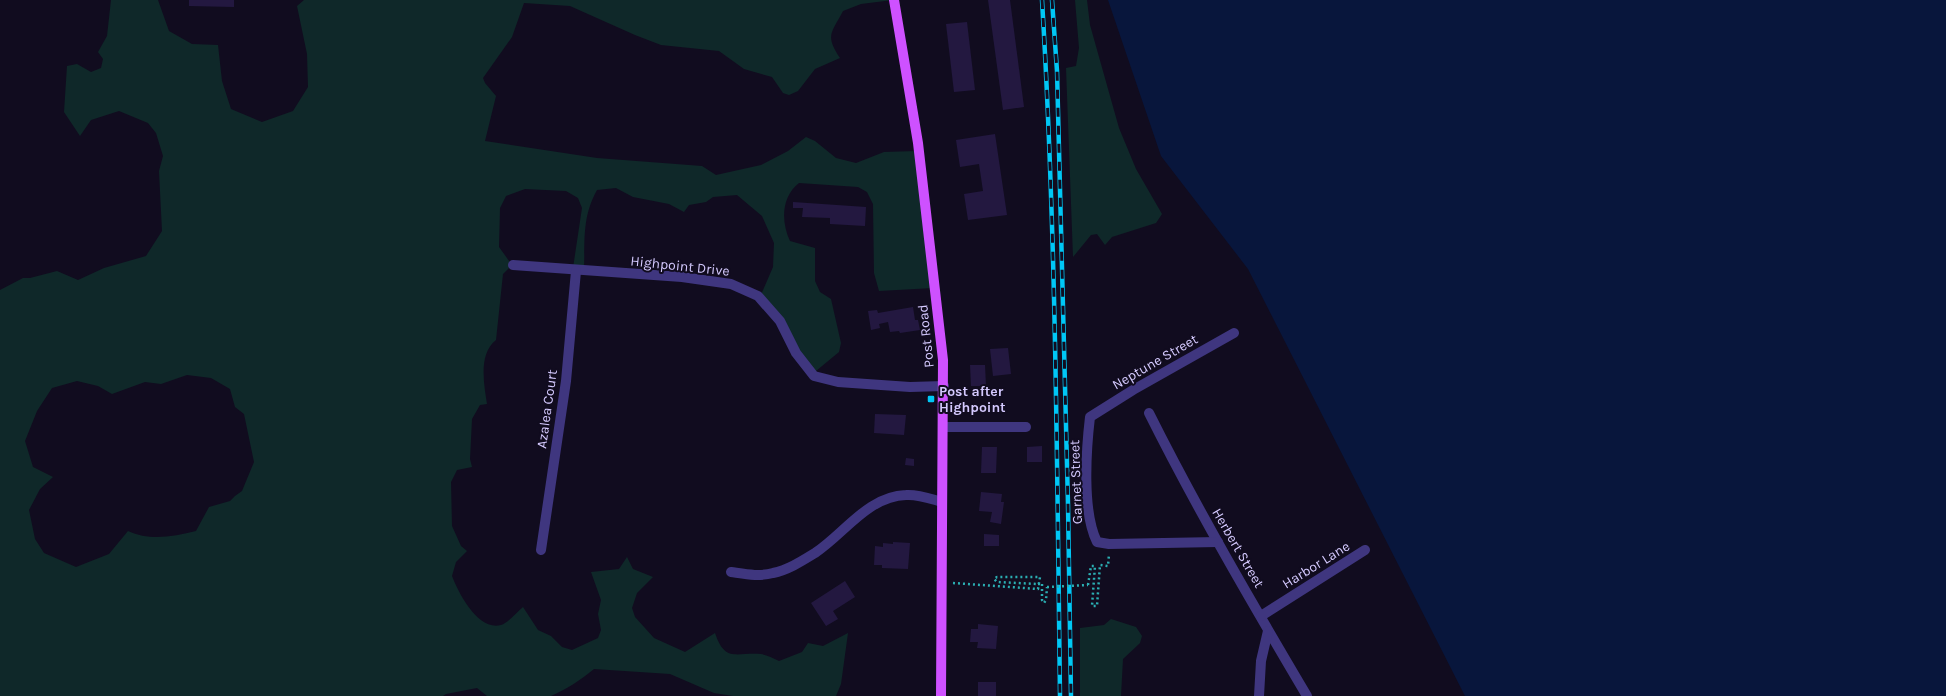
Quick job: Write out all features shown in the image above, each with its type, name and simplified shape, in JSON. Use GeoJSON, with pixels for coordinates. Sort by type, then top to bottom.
{"type":"FeatureCollection","features":[{"type":"Feature","properties":{"kind":"main road","name":"Post Road"},"geometry":{"type":"LineString","coordinates":[[894,0],[918,143],[943,360],[941,696]]}},
{"type":"Feature","properties":{"kind":"street","name":"Highpoint Drive"},"geometry":{"type":"LineString","coordinates":[[513,265],[576,271],[682,277],[731,284],[758,296],[780,321],[796,353],[814,376],[838,382],[910,387],[944,386]]}},
{"type":"Feature","properties":{"kind":"street","name":"Azalea Court"},"geometry":{"type":"LineString","coordinates":[[541,550],[566,381],[576,271]]}},
{"type":"Feature","properties":{"kind":"street","name":"Neptune Street"},"geometry":{"type":"LineString","coordinates":[[1090,418],[1133,390],[1234,333]]}},
{"type":"Feature","properties":{"kind":"street","name":"Herbert Street"},"geometry":{"type":"LineString","coordinates":[[1149,412],[1218,542],[1261,616],[1268,631],[1307,696]]}},
{"type":"Feature","properties":{"kind":"street","name":"Garnet Street"},"geometry":{"type":"LineString","coordinates":[[1090,418],[1086,445],[1088,503],[1091,531],[1097,542],[1110,544],[1218,542]]}},
{"type":"Feature","properties":{"kind":"street"},"geometry":{"type":"LineString","coordinates":[[943,427],[1026,427]]}},
{"type":"Feature","properties":{"kind":"street"},"geometry":{"type":"LineString","coordinates":[[731,572],[757,576],[773,574],[787,568],[815,553],[864,513],[877,504],[892,497],[907,495],[942,502]]}},
{"type":"Feature","properties":{"kind":"street","name":"Harbor Lane"},"geometry":{"type":"LineString","coordinates":[[1261,616],[1365,550]]}},
{"type":"Feature","properties":{"kind":"street"},"geometry":{"type":"LineString","coordinates":[[1259,696],[1261,661],[1268,631]]}},
{"type":"Feature","properties":{"kind":"path"},"geometry":{"type":"LineString","coordinates":[[942,582],[1038,589],[1040,577],[997,577],[994,579],[997,582],[1040,584],[1042,600],[1044,603],[1046,600],[1047,587],[1088,585],[1091,566],[1094,566],[1092,606],[1097,606],[1100,565],[1108,566],[1110,544]]}},
{"type":"Feature","properties":{"kind":"green space"},"geometry":{"type":"Polygon","coordinates":[[[111,0],[158,0],[169,31],[192,44],[218,45],[222,81],[231,109],[262,122],[293,111],[308,87],[307,54],[297,6],[304,0],[893,0],[861,4],[843,11],[831,34],[832,44],[840,58],[815,69],[798,91],[789,95],[783,93],[772,77],[744,69],[719,51],[661,45],[570,6],[524,3],[512,37],[483,78],[485,83],[496,96],[485,141],[597,158],[702,166],[716,175],[761,165],[788,151],[806,137],[815,141],[836,158],[856,163],[884,152],[917,151],[933,288],[879,291],[874,273],[873,204],[867,192],[858,187],[799,183],[789,195],[784,210],[787,234],[790,241],[815,248],[815,281],[820,292],[831,299],[841,343],[839,352],[816,371],[811,370],[760,297],[773,267],[774,243],[762,216],[737,195],[713,197],[706,202],[689,205],[684,212],[669,204],[633,197],[616,188],[597,190],[592,200],[585,229],[584,269],[573,268],[582,208],[578,198],[566,191],[525,189],[506,196],[500,208],[499,247],[512,265],[503,274],[496,340],[490,346],[484,361],[484,379],[487,404],[480,405],[472,419],[470,459],[472,467],[457,470],[451,482],[452,526],[461,546],[467,551],[456,562],[452,576],[459,592],[470,610],[485,622],[493,625],[504,624],[523,607],[538,630],[551,636],[562,647],[572,650],[598,638],[601,630],[598,614],[601,600],[591,572],[619,569],[627,557],[633,569],[653,577],[637,593],[632,608],[635,617],[654,638],[685,652],[715,633],[723,649],[727,652],[732,654],[761,654],[779,661],[802,652],[808,643],[823,646],[848,633],[841,684],[836,696],[733,696],[714,693],[670,674],[594,669],[562,691],[551,696],[487,696],[477,688],[446,694],[443,696],[0,696],[0,290],[23,278],[30,278],[57,271],[78,280],[104,268],[146,256],[162,231],[159,171],[163,156],[156,133],[148,123],[119,111],[91,120],[80,136],[64,112],[67,66],[77,64],[91,72],[101,68],[103,59],[98,52],[107,36],[111,0]],[[187,375],[161,384],[145,382],[112,394],[98,386],[77,381],[52,388],[37,411],[25,441],[33,467],[53,477],[40,489],[29,510],[35,539],[44,553],[76,567],[109,554],[128,531],[144,536],[161,537],[196,531],[209,507],[230,501],[242,491],[254,462],[244,414],[235,407],[230,389],[211,378],[187,375]]]}},
{"type":"Feature","properties":{"kind":"green space"},"geometry":{"type":"Polygon","coordinates":[[[1075,0],[1087,0],[1090,25],[1119,128],[1136,169],[1162,214],[1156,223],[1112,237],[1105,245],[1097,234],[1091,235],[1073,257],[1066,68],[1076,66],[1079,48],[1075,0]]]}},
{"type":"Feature","properties":{"kind":"green space"},"geometry":{"type":"Polygon","coordinates":[[[1111,619],[1136,627],[1142,636],[1140,643],[1123,659],[1121,696],[1080,696],[1080,628],[1104,625],[1111,619]]]}},
{"type":"Feature","properties":{"kind":"water"},"geometry":{"type":"Polygon","coordinates":[[[1108,0],[1946,0],[1946,696],[1465,696],[1248,269],[1161,156],[1108,0]]]}},
{"type":"Feature","properties":{"kind":"building"},"geometry":{"type":"Polygon","coordinates":[[[189,0],[234,0],[234,7],[189,6],[189,0]]]}},
{"type":"Feature","properties":{"kind":"building"},"geometry":{"type":"Polygon","coordinates":[[[988,0],[1010,0],[1024,107],[1003,110],[988,0]]]}},
{"type":"Feature","properties":{"kind":"building"},"geometry":{"type":"Polygon","coordinates":[[[967,22],[975,90],[954,92],[946,24],[967,22]]]}},
{"type":"Feature","properties":{"kind":"building"},"geometry":{"type":"Polygon","coordinates":[[[995,134],[1007,215],[968,220],[964,194],[983,191],[979,164],[960,167],[956,140],[995,134]]]}},
{"type":"Feature","properties":{"kind":"building"},"geometry":{"type":"Polygon","coordinates":[[[793,202],[866,207],[865,226],[830,224],[830,218],[802,217],[803,208],[793,208],[793,202]]]}},
{"type":"Feature","properties":{"kind":"building"},"geometry":{"type":"Polygon","coordinates":[[[913,307],[915,320],[918,320],[920,330],[900,333],[899,331],[890,332],[888,322],[879,324],[880,328],[871,330],[868,311],[877,310],[878,313],[913,307]]]}},
{"type":"Feature","properties":{"kind":"building"},"geometry":{"type":"Polygon","coordinates":[[[1008,348],[1011,374],[993,376],[990,349],[1008,348]]]}},
{"type":"Feature","properties":{"kind":"building"},"geometry":{"type":"Polygon","coordinates":[[[970,365],[985,365],[986,386],[971,386],[970,365]]]}},
{"type":"Feature","properties":{"kind":"building"},"geometry":{"type":"Polygon","coordinates":[[[875,414],[906,415],[904,435],[874,433],[875,414]]]}},
{"type":"Feature","properties":{"kind":"building"},"geometry":{"type":"Polygon","coordinates":[[[1042,446],[1042,462],[1027,462],[1027,447],[1042,446]]]}},
{"type":"Feature","properties":{"kind":"building"},"geometry":{"type":"Polygon","coordinates":[[[982,447],[997,447],[996,473],[981,473],[982,447]]]}},
{"type":"Feature","properties":{"kind":"building"},"geometry":{"type":"Polygon","coordinates":[[[906,458],[914,459],[914,466],[905,465],[906,458]]]}},
{"type":"Feature","properties":{"kind":"building"},"geometry":{"type":"Polygon","coordinates":[[[981,492],[1002,494],[1001,502],[1004,502],[1001,524],[990,522],[992,512],[979,511],[981,492]]]}},
{"type":"Feature","properties":{"kind":"building"},"geometry":{"type":"Polygon","coordinates":[[[984,534],[999,535],[999,546],[984,546],[984,534]]]}},
{"type":"Feature","properties":{"kind":"building"},"geometry":{"type":"Polygon","coordinates":[[[893,542],[910,543],[908,569],[882,568],[882,565],[874,565],[875,546],[883,547],[883,543],[893,544],[893,542]]]}},
{"type":"Feature","properties":{"kind":"building"},"geometry":{"type":"Polygon","coordinates":[[[845,581],[855,597],[833,611],[838,619],[826,626],[811,603],[845,581]]]}},
{"type":"Feature","properties":{"kind":"building"},"geometry":{"type":"Polygon","coordinates":[[[978,624],[998,626],[996,649],[977,648],[978,642],[970,642],[971,629],[978,629],[978,624]]]}},
{"type":"Feature","properties":{"kind":"building"},"geometry":{"type":"Polygon","coordinates":[[[978,682],[996,682],[996,696],[978,696],[978,682]]]}},
{"type":"Feature","properties":{"kind":"railway"},"geometry":{"type":"LineString","coordinates":[[1042,0],[1047,87],[1053,261],[1060,696]]}},
{"type":"Feature","properties":{"kind":"railway"},"geometry":{"type":"LineString","coordinates":[[1052,0],[1057,71],[1068,504],[1071,696]]}},
{"type":"Feature","properties":{"kind":"place","name":"Post after Highpoint"},"geometry":{"type":"Point","coordinates":[931,399]}}]}
